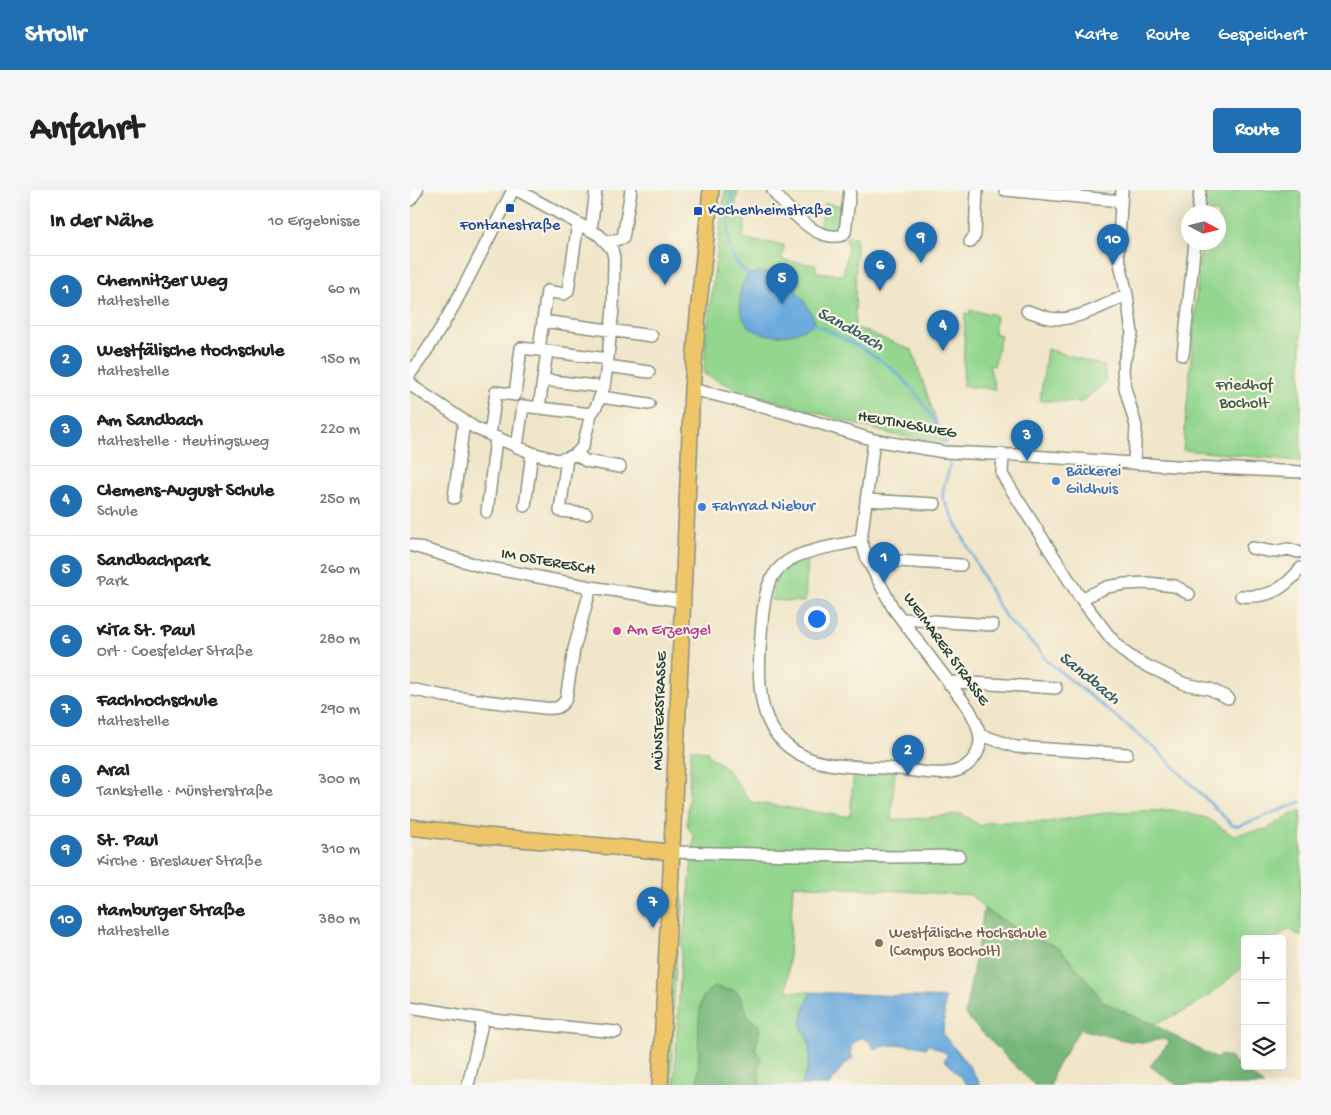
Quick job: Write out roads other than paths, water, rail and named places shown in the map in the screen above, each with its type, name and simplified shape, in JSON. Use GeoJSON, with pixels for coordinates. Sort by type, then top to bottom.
{"type":"FeatureCollection","features":[{"type":"Feature","properties":{"kind":"main road","name":"MÜNSTERSTRASSE"},"geometry":{"type":"LineString","coordinates":[[660,1085],[692,389],[698,303],[711,190]]}},
{"type":"Feature","properties":{"kind":"main road"},"geometry":{"type":"LineString","coordinates":[[410,827],[486,836],[672,852]]}},
{"type":"Feature","properties":{"kind":"street"},"geometry":{"type":"LineString","coordinates":[[410,200],[417,190]]}},
{"type":"Feature","properties":{"kind":"street"},"geometry":{"type":"LineString","coordinates":[[410,374],[431,345],[454,307],[513,190]]}},
{"type":"Feature","properties":{"kind":"street"},"geometry":{"type":"LineString","coordinates":[[517,190],[591,230],[607,242],[612,249],[614,258],[612,330],[602,392],[591,414],[584,446],[571,456],[560,511],[586,514]]}},
{"type":"Feature","properties":{"kind":"street"},"geometry":{"type":"LineString","coordinates":[[591,230],[596,190]]}},
{"type":"Feature","properties":{"kind":"street"},"geometry":{"type":"LineString","coordinates":[[607,242],[623,238],[630,190]]}},
{"type":"Feature","properties":{"kind":"street"},"geometry":{"type":"LineString","coordinates":[[773,190],[778,198],[811,228],[819,233],[838,236],[846,232],[850,190]]}},
{"type":"Feature","properties":{"kind":"street"},"geometry":{"type":"LineString","coordinates":[[970,242],[974,236],[977,190]]}},
{"type":"Feature","properties":{"kind":"street"},"geometry":{"type":"LineString","coordinates":[[1005,190],[1122,196],[1118,254],[1127,295],[1132,334],[1124,362],[1124,371],[1125,388],[1136,426],[1134,463]]}},
{"type":"Feature","properties":{"kind":"street"},"geometry":{"type":"LineString","coordinates":[[1199,205],[1200,190]]}},
{"type":"Feature","properties":{"kind":"street"},"geometry":{"type":"LineString","coordinates":[[539,408],[543,380],[543,321],[547,291],[564,294],[568,291],[578,223]]}},
{"type":"Feature","properties":{"kind":"street"},"geometry":{"type":"LineString","coordinates":[[1183,355],[1194,250]]}},
{"type":"Feature","properties":{"kind":"street"},"geometry":{"type":"LineString","coordinates":[[1027,311],[1060,319],[1093,310],[1127,295]]}},
{"type":"Feature","properties":{"kind":"street"},"geometry":{"type":"LineString","coordinates":[[543,321],[652,336]]}},
{"type":"Feature","properties":{"kind":"street"},"geometry":{"type":"LineString","coordinates":[[487,512],[496,392],[515,395],[520,348],[607,362],[649,372]]}},
{"type":"Feature","properties":{"kind":"street"},"geometry":{"type":"LineString","coordinates":[[543,380],[649,404]]}},
{"type":"Feature","properties":{"kind":"street"},"geometry":{"type":"LineString","coordinates":[[410,382],[415,388],[464,421],[493,437],[532,453],[551,459],[571,456],[586,461],[620,467]]}},
{"type":"Feature","properties":{"kind":"street","name":"HEUTINGSWEG"},"geometry":{"type":"LineString","coordinates":[[692,389],[790,414],[874,440],[944,452],[1301,472]]}},
{"type":"Feature","properties":{"kind":"street"},"geometry":{"type":"LineString","coordinates":[[518,447],[523,406],[591,414]]}},
{"type":"Feature","properties":{"kind":"street"},"geometry":{"type":"LineString","coordinates":[[454,498],[464,421]]}},
{"type":"Feature","properties":{"kind":"street","name":"WEIMARER STRASSE"},"geometry":{"type":"LineString","coordinates":[[874,440],[861,540],[867,559],[882,589],[902,619],[969,709],[981,735]]}},
{"type":"Feature","properties":{"kind":"street"},"geometry":{"type":"LineString","coordinates":[[525,506],[532,453]]}},
{"type":"Feature","properties":{"kind":"street"},"geometry":{"type":"LineString","coordinates":[[1003,454],[1002,474],[1080,599],[1110,637],[1124,652],[1137,661],[1185,684],[1210,689],[1228,698]]}},
{"type":"Feature","properties":{"kind":"street"},"geometry":{"type":"LineString","coordinates":[[866,500],[935,504]]}},
{"type":"Feature","properties":{"kind":"street"},"geometry":{"type":"LineString","coordinates":[[861,540],[797,554],[782,563],[774,572],[767,589],[763,610],[759,677],[762,703],[771,727],[779,738],[791,748],[817,762],[948,773],[956,772],[973,759],[977,752],[981,735],[1016,747],[1128,754]]}},
{"type":"Feature","properties":{"kind":"street","name":"IM OSTERESCH"},"geometry":{"type":"LineString","coordinates":[[410,545],[480,566],[591,587],[682,601]]}},
{"type":"Feature","properties":{"kind":"street"},"geometry":{"type":"LineString","coordinates":[[1252,548],[1274,552],[1288,549],[1300,553]]}},
{"type":"Feature","properties":{"kind":"street"},"geometry":{"type":"LineString","coordinates":[[867,559],[962,565]]}},
{"type":"Feature","properties":{"kind":"street"},"geometry":{"type":"LineString","coordinates":[[1241,596],[1266,596],[1276,591],[1301,568]]}},
{"type":"Feature","properties":{"kind":"street"},"geometry":{"type":"LineString","coordinates":[[1080,599],[1107,587],[1147,583],[1175,586],[1189,594]]}},
{"type":"Feature","properties":{"kind":"street"},"geometry":{"type":"LineString","coordinates":[[410,689],[444,696],[544,708],[555,709],[561,706],[566,700],[574,649],[591,587]]}},
{"type":"Feature","properties":{"kind":"street"},"geometry":{"type":"LineString","coordinates":[[902,619],[993,625]]}},
{"type":"Feature","properties":{"kind":"street"},"geometry":{"type":"LineString","coordinates":[[949,684],[954,682],[1056,688]]}},
{"type":"Feature","properties":{"kind":"street"},"geometry":{"type":"LineString","coordinates":[[672,852],[884,857],[959,856]]}},
{"type":"Feature","properties":{"kind":"street"},"geometry":{"type":"LineString","coordinates":[[410,1007],[483,1019],[616,1032]]}},
{"type":"Feature","properties":{"kind":"street"},"geometry":{"type":"LineString","coordinates":[[468,1085],[483,1019]]}},
{"type":"Feature","properties":{"kind":"water"},"geometry":{"type":"Polygon","coordinates":[[[758,272],[777,276],[794,288],[811,313],[814,324],[790,334],[777,335],[765,334],[754,330],[746,323],[741,312],[740,297],[742,286],[747,275],[758,272]]]}},
{"type":"Feature","properties":{"kind":"water"},"geometry":{"type":"Polygon","coordinates":[[[811,992],[945,998],[943,1034],[970,1067],[981,1085],[967,1085],[944,1060],[948,1054],[928,1044],[926,1048],[900,1045],[874,1049],[870,1042],[863,1038],[852,1045],[853,1058],[844,1065],[829,1085],[801,1085],[807,1070],[810,1053],[809,1042],[802,1027],[802,1019],[811,992]]]}},
{"type":"Feature","properties":{"kind":"waterway","name":"Sandbach"},"geometry":{"type":"LineString","coordinates":[[732,190],[728,237],[732,255],[750,277]]}},
{"type":"Feature","properties":{"kind":"waterway","name":"Sandbach"},"geometry":{"type":"LineString","coordinates":[[813,323],[863,349],[899,375],[922,402],[945,443]]}},
{"type":"Feature","properties":{"kind":"waterway","name":"Sandbach"},"geometry":{"type":"LineString","coordinates":[[950,459],[943,488],[943,498],[1006,618],[1041,652],[1046,660],[1156,749],[1232,825],[1239,826],[1301,802]]}},
{"type":"Feature","properties":{"kind":"place","name":"Fontanestraße"},"geometry":{"type":"Point","coordinates":[510,208]}},
{"type":"Feature","properties":{"kind":"place","name":"Kochenheimstraße"},"geometry":{"type":"Point","coordinates":[698,211]}},
{"type":"Feature","properties":{"kind":"place","name":"St. Paul"},"geometry":{"type":"Point","coordinates":[921,263]}},
{"type":"Feature","properties":{"kind":"place","name":"Hamburger Straße"},"geometry":{"type":"Point","coordinates":[1113,265]}},
{"type":"Feature","properties":{"kind":"place","name":"Aral"},"geometry":{"type":"Point","coordinates":[665,285]}},
{"type":"Feature","properties":{"kind":"place","name":"KiTa St. Paul"},"geometry":{"type":"Point","coordinates":[880,291]}},
{"type":"Feature","properties":{"kind":"place","name":"Sandbachpark"},"geometry":{"type":"Point","coordinates":[782,304]}},
{"type":"Feature","properties":{"kind":"place","name":"Clemens-August Schule"},"geometry":{"type":"Point","coordinates":[943,351]}},
{"type":"Feature","properties":{"kind":"place","name":"Am Sandbach"},"geometry":{"type":"Point","coordinates":[1027,461]}},
{"type":"Feature","properties":{"kind":"place","name":"Bäckerei Gildhuis"},"geometry":{"type":"Point","coordinates":[1056,481]}},
{"type":"Feature","properties":{"kind":"place","name":"Fahrrad Niebur"},"geometry":{"type":"Point","coordinates":[702,507]}},
{"type":"Feature","properties":{"kind":"place","name":"Chemnitzer Weg"},"geometry":{"type":"Point","coordinates":[884,583]}},
{"type":"Feature","properties":{"kind":"place","name":"Am Erzengel"},"geometry":{"type":"Point","coordinates":[617,631]}},
{"type":"Feature","properties":{"kind":"place","name":"Westfälische Hochschule"},"geometry":{"type":"Point","coordinates":[908,776]}},
{"type":"Feature","properties":{"kind":"place","name":"Fachhochschule"},"geometry":{"type":"Point","coordinates":[653,928]}},
{"type":"Feature","properties":{"kind":"place","name":"Westfälische Hochschule (Campus Bocholt)"},"geometry":{"type":"Point","coordinates":[879,943]}},
{"type":"Feature","properties":{"kind":"park label","name":"Friedhof Bocholt"},"geometry":{"type":"Point","coordinates":[1244,395]}}]}
